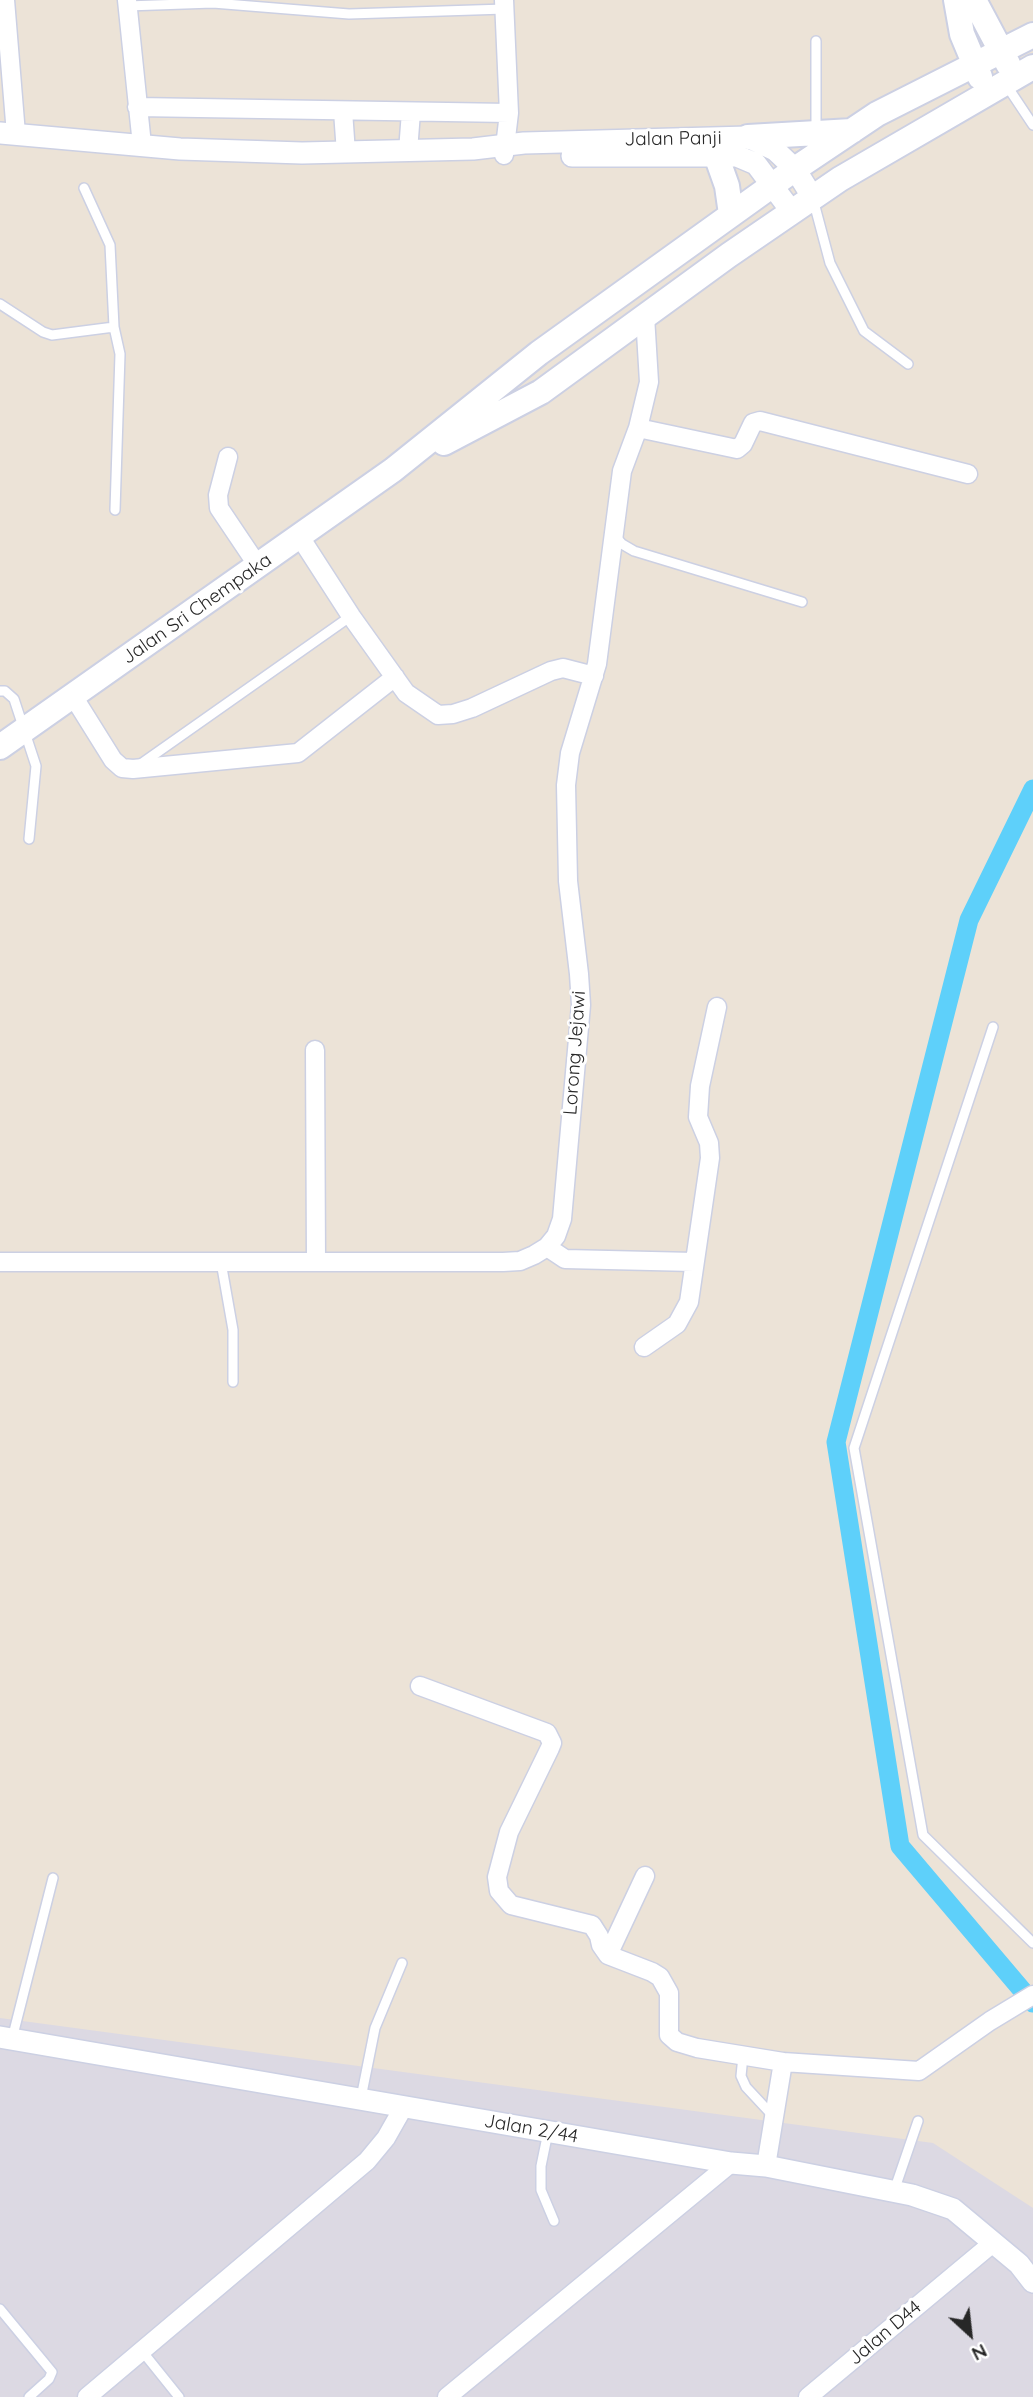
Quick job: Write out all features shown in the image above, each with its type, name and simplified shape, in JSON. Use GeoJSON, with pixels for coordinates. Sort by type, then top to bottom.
{"type":"FeatureCollection","features":[{"type":"Feature","properties":{"kind":"main road"},"geometry":{"type":"LineString","coordinates":[[956,0],[962,34],[974,64],[1010,80]]}},
{"type":"Feature","properties":{"kind":"main road"},"geometry":{"type":"LineString","coordinates":[[974,0],[1000,51],[1010,80]]}},
{"type":"Feature","properties":{"kind":"main road"},"geometry":{"type":"LineString","coordinates":[[393,470],[539,353],[795,169],[877,114],[1033,34]]}},
{"type":"Feature","properties":{"kind":"main road"},"geometry":{"type":"LineString","coordinates":[[393,470],[541,392],[840,179],[1010,80]]}},
{"type":"Feature","properties":{"kind":"main road"},"geometry":{"type":"LineString","coordinates":[[748,137],[852,131]]}},
{"type":"Feature","properties":{"kind":"main road"},"geometry":{"type":"LineString","coordinates":[[716,155],[727,186],[731,214]]}},
{"type":"Feature","properties":{"kind":"main road","name":"Jalan Sri Chempaka"},"geometry":{"type":"LineString","coordinates":[[0,747],[393,470]]}},
{"type":"Feature","properties":{"kind":"street"},"geometry":{"type":"LineString","coordinates":[[5,0],[8,133],[180,149],[346,153],[505,149],[737,156],[756,164],[792,212]]}},
{"type":"Feature","properties":{"kind":"street"},"geometry":{"type":"LineString","coordinates":[[127,3],[142,145]]}},
{"type":"Feature","properties":{"kind":"street"},"geometry":{"type":"LineString","coordinates":[[505,4],[509,113],[505,149]]}},
{"type":"Feature","properties":{"kind":"street"},"geometry":{"type":"LineString","coordinates":[[138,107],[509,113]]}},
{"type":"Feature","properties":{"kind":"street"},"geometry":{"type":"LineString","coordinates":[[342,111],[346,153]]}},
{"type":"Feature","properties":{"kind":"street"},"geometry":{"type":"LineString","coordinates":[[408,151],[411,112]]}},
{"type":"Feature","properties":{"kind":"street","name":"Jalan Panji"},"geometry":{"type":"LineString","coordinates":[[505,149],[748,137],[775,150],[795,169],[813,198]]}},
{"type":"Feature","properties":{"kind":"street","name":"Lorong Jejawi"},"geometry":{"type":"LineString","coordinates":[[547,1247],[556,1236],[562,1219],[581,1005],[568,881],[566,785],[570,753],[594,676],[622,471],[638,428],[649,382],[645,316]]}},
{"type":"Feature","properties":{"kind":"street"},"geometry":{"type":"LineString","coordinates":[[638,428],[737,449],[743,444],[753,423],[760,421],[968,474]]}},
{"type":"Feature","properties":{"kind":"street"},"geometry":{"type":"LineString","coordinates":[[228,457],[218,495],[219,508],[258,566]]}},
{"type":"Feature","properties":{"kind":"street"},"geometry":{"type":"LineString","coordinates":[[300,537],[351,616],[395,677],[410,696],[438,715],[453,715],[472,708],[551,671],[563,668],[594,676]]}},
{"type":"Feature","properties":{"kind":"street"},"geometry":{"type":"LineString","coordinates":[[73,696],[113,760],[122,768],[133,769],[298,753],[395,677]]}},
{"type":"Feature","properties":{"kind":"street"},"geometry":{"type":"LineString","coordinates":[[644,1347],[667,1333],[684,1314],[689,1303],[710,1158],[709,1143],[698,1116],[700,1086],[717,1007]]}},
{"type":"Feature","properties":{"kind":"street"},"geometry":{"type":"LineString","coordinates":[[315,1050],[316,1262]]}},
{"type":"Feature","properties":{"kind":"street"},"geometry":{"type":"LineString","coordinates":[[0,1262],[503,1262],[520,1261],[547,1247],[565,1259],[694,1262]]}},
{"type":"Feature","properties":{"kind":"street"},"geometry":{"type":"LineString","coordinates":[[420,1686],[547,1732],[550,1748],[509,1832],[497,1877],[499,1891],[511,1905],[592,1925],[608,1955],[652,1972],[665,1983],[669,1993],[668,2028],[672,2039],[682,2045],[783,2062],[919,2071],[990,2021],[1033,1995]]}},
{"type":"Feature","properties":{"kind":"street"},"geometry":{"type":"LineString","coordinates":[[608,1955],[645,1876]]}},
{"type":"Feature","properties":{"kind":"street","name":"Jalan 2/44"},"geometry":{"type":"LineString","coordinates":[[6,2038],[403,2108],[731,2163],[766,2166],[912,2195],[953,2209],[1019,2264],[1033,2282]]}},
{"type":"Feature","properties":{"kind":"street"},"geometry":{"type":"LineString","coordinates":[[766,2166],[783,2062]]}},
{"type":"Feature","properties":{"kind":"street"},"geometry":{"type":"LineString","coordinates":[[87,2397],[367,2161],[386,2138],[403,2108]]}},
{"type":"Feature","properties":{"kind":"street"},"geometry":{"type":"LineString","coordinates":[[447,2397],[731,2163]]}},
{"type":"Feature","properties":{"kind":"street","name":"Jalan D44"},"geometry":{"type":"LineString","coordinates":[[808,2397],[994,2242]]}},
{"type":"Feature","properties":{"kind":"lane"},"geometry":{"type":"LineString","coordinates":[[127,3],[213,3],[349,13],[505,4]]}},
{"type":"Feature","properties":{"kind":"lane"},"geometry":{"type":"LineString","coordinates":[[816,41],[816,133]]}},
{"type":"Feature","properties":{"kind":"lane"},"geometry":{"type":"LineString","coordinates":[[1010,80],[1033,125]]}},
{"type":"Feature","properties":{"kind":"lane"},"geometry":{"type":"LineString","coordinates":[[84,188],[109,241],[114,327],[120,354],[115,510]]}},
{"type":"Feature","properties":{"kind":"lane"},"geometry":{"type":"LineString","coordinates":[[813,198],[830,263],[864,331],[908,364]]}},
{"type":"Feature","properties":{"kind":"lane"},"geometry":{"type":"LineString","coordinates":[[0,304],[52,335],[114,327]]}},
{"type":"Feature","properties":{"kind":"lane"},"geometry":{"type":"LineString","coordinates":[[614,535],[634,551],[802,602]]}},
{"type":"Feature","properties":{"kind":"lane"},"geometry":{"type":"LineString","coordinates":[[133,769],[351,616]]}},
{"type":"Feature","properties":{"kind":"lane"},"geometry":{"type":"LineString","coordinates":[[0,691],[5,691],[14,699],[36,766],[29,839]]}},
{"type":"Feature","properties":{"kind":"lane"},"geometry":{"type":"LineString","coordinates":[[993,1027],[854,1448],[923,1835],[1033,1942]]}},
{"type":"Feature","properties":{"kind":"lane"},"geometry":{"type":"LineString","coordinates":[[221,1262],[233,1330],[233,1382]]}},
{"type":"Feature","properties":{"kind":"lane"},"geometry":{"type":"LineString","coordinates":[[6,2038],[53,1878]]}},
{"type":"Feature","properties":{"kind":"lane"},"geometry":{"type":"LineString","coordinates":[[360,2100],[374,2028],[402,1963]]}},
{"type":"Feature","properties":{"kind":"lane"},"geometry":{"type":"LineString","coordinates":[[743,2056],[741,2076],[746,2087],[774,2117]]}},
{"type":"Feature","properties":{"kind":"lane"},"geometry":{"type":"LineString","coordinates":[[894,2191],[918,2121]]}},
{"type":"Feature","properties":{"kind":"lane"},"geometry":{"type":"LineString","coordinates":[[548,2132],[541,2166],[541,2190],[554,2221]]}},
{"type":"Feature","properties":{"kind":"lane"},"geometry":{"type":"LineString","coordinates":[[0,2309],[52,2372],[49,2379],[29,2397]]}},
{"type":"Feature","properties":{"kind":"lane"},"geometry":{"type":"LineString","coordinates":[[142,2351],[179,2397]]}},
{"type":"Feature","properties":{"kind":"shaded area"},"geometry":{"type":"Polygon","coordinates":[[[0,2018],[933,2143],[1033,2208],[1033,2397],[0,2397],[0,2018]]]}},
{"type":"Feature","properties":{"kind":"waterway"},"geometry":{"type":"LineString","coordinates":[[1033,789],[969,920],[836,1442],[900,1846],[1033,2003]]}}]}
